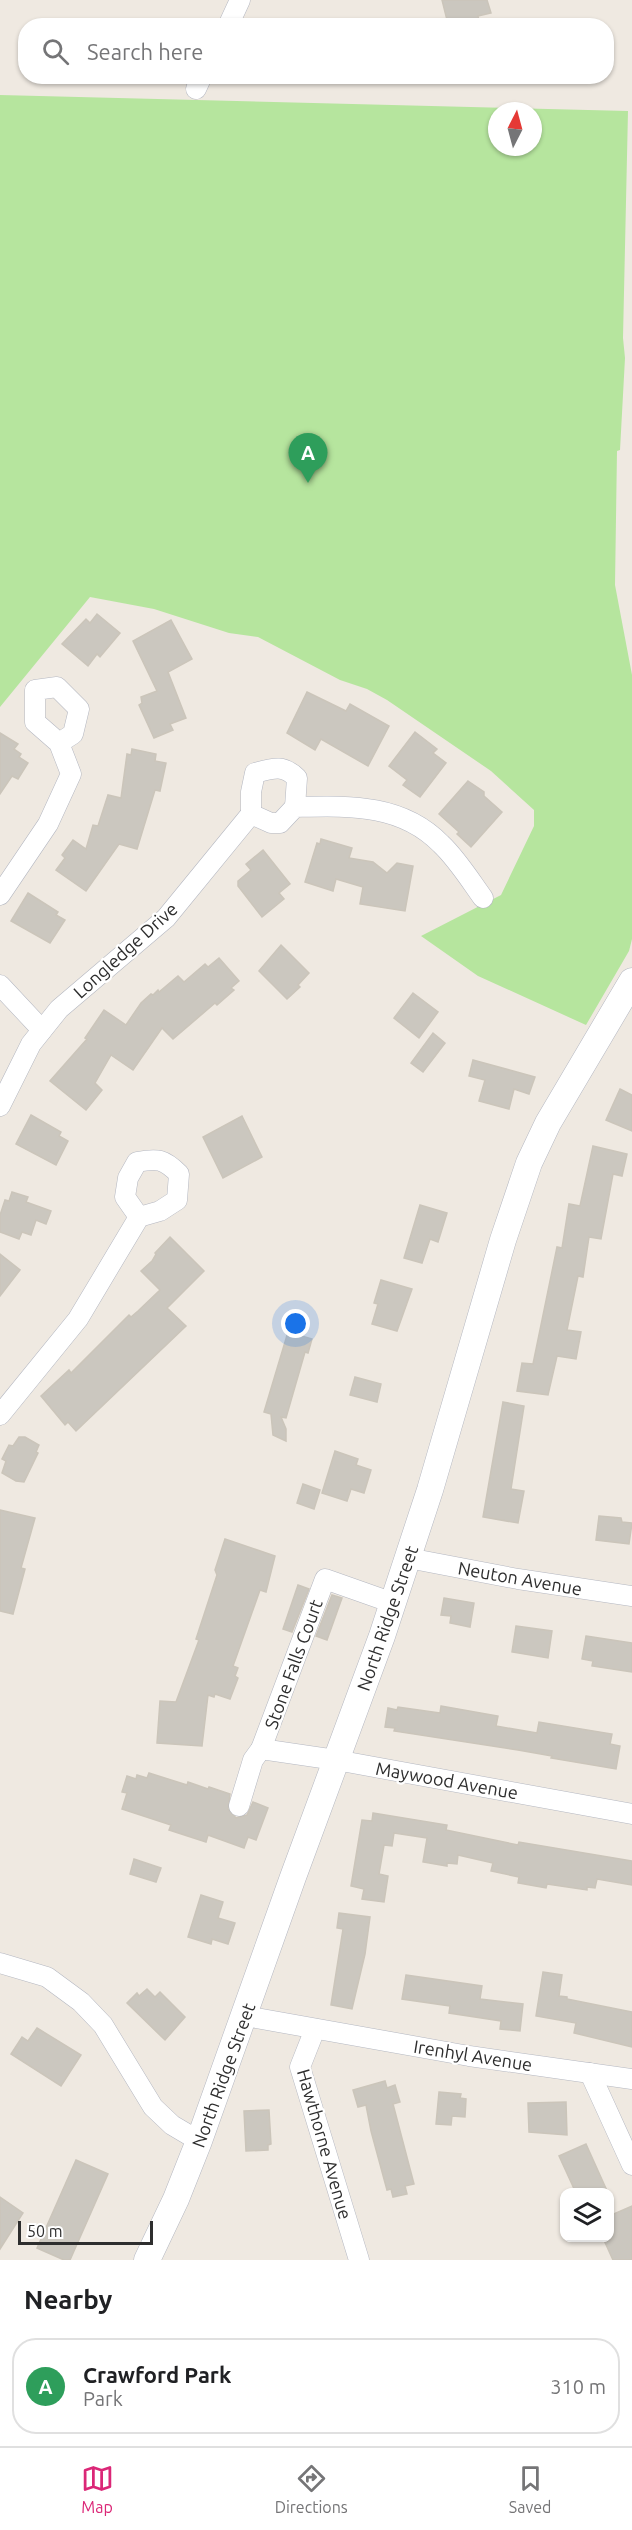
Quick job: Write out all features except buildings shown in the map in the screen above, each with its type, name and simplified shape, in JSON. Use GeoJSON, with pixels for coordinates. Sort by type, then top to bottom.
{"type":"FeatureCollection","features":[{"type":"Feature","properties":{"kind":"street"},"geometry":{"type":"LineString","coordinates":[[232,18],[240,0]]}},
{"type":"Feature","properties":{"kind":"street"},"geometry":{"type":"LineString","coordinates":[[0,895],[48,824],[71,774],[59,743]]}},
{"type":"Feature","properties":{"kind":"street"},"geometry":{"type":"LineString","coordinates":[[277,767],[288,769],[297,778],[295,807],[280,822],[271,823],[251,814],[251,792],[255,773],[277,767]]}},
{"type":"Feature","properties":{"kind":"street"},"geometry":{"type":"LineString","coordinates":[[295,807],[361,806],[422,826],[443,845],[483,898]]}},
{"type":"Feature","properties":{"kind":"street","name":"Longledge Drive"},"geometry":{"type":"LineString","coordinates":[[0,1106],[31,1044],[59,1009],[166,918],[251,814]]}},
{"type":"Feature","properties":{"kind":"street","name":"North Ridge Street"},"geometry":{"type":"LineString","coordinates":[[147,2260],[176,2199],[199,2141],[393,1603],[503,1240],[529,1163],[548,1123],[632,981]]}},
{"type":"Feature","properties":{"kind":"street"},"geometry":{"type":"LineString","coordinates":[[0,986],[42,1030]]}},
{"type":"Feature","properties":{"kind":"street"},"geometry":{"type":"LineString","coordinates":[[0,1415],[78,1319],[140,1217]]}},
{"type":"Feature","properties":{"kind":"street","name":"Neuton Avenue"},"geometry":{"type":"LineString","coordinates":[[408,1558],[632,1596]]}},
{"type":"Feature","properties":{"kind":"street","name":"Stone Falls Court"},"geometry":{"type":"LineString","coordinates":[[239,1806],[254,1760],[261,1749],[325,1579],[393,1603]]}},
{"type":"Feature","properties":{"kind":"street","name":"Maywood Avenue"},"geometry":{"type":"LineString","coordinates":[[261,1749],[336,1760],[632,1814]]}},
{"type":"Feature","properties":{"kind":"street"},"geometry":{"type":"LineString","coordinates":[[0,1963],[47,1977],[81,2002],[103,2025],[153,2107],[172,2125],[199,2141]]}},
{"type":"Feature","properties":{"kind":"street"},"geometry":{"type":"LineString","coordinates":[[245,2016],[315,2029]]}},
{"type":"Feature","properties":{"kind":"street","name":"Irenhyl Avenue"},"geometry":{"type":"LineString","coordinates":[[315,2029],[469,2056],[632,2079]]}},
{"type":"Feature","properties":{"kind":"street","name":"Hawthorne Avenue"},"geometry":{"type":"LineString","coordinates":[[315,2029],[300,2067],[359,2260]]}},
{"type":"Feature","properties":{"kind":"street"},"geometry":{"type":"LineString","coordinates":[[590,2073],[632,2165]]}},
{"type":"Feature","properties":{"kind":"green space"},"geometry":{"type":"Polygon","coordinates":[[[0,95],[488,107],[488,156],[542,156],[542,109],[628,111],[623,338],[625,358],[620,450],[617,451],[615,585],[632,675],[632,939],[629,951],[586,1025],[478,976],[421,936],[501,895],[534,826],[534,810],[491,771],[387,700],[367,689],[340,680],[258,637],[229,633],[154,609],[90,597],[0,707],[0,95]]]}},
{"type":"Feature","properties":{"kind":"place","name":"Crawford Park"},"geometry":{"type":"Point","coordinates":[308,483]}}]}
